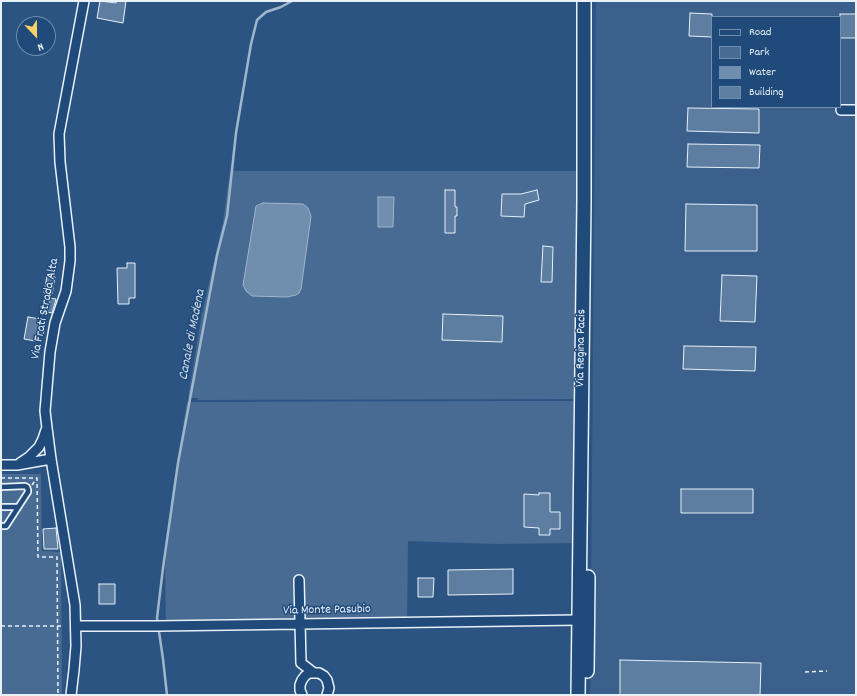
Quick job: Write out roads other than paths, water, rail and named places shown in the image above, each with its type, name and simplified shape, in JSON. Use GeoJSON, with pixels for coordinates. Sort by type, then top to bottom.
{"type":"FeatureCollection","features":[{"type":"Feature","properties":{"kind":"street","name":"Via Frati Strada Alta"},"geometry":{"type":"LineString","coordinates":[[71,695],[76,646],[74,599],[51,459],[47,428],[46,395],[50,352],[56,323],[66,291],[70,261],[70,247],[60,162],[59,134],[84,1]]}},
{"type":"Feature","properties":{"kind":"street","name":"Via Regina Pacis"},"geometry":{"type":"LineString","coordinates":[[578,695],[578,620],[585,341],[584,1]]}},
{"type":"Feature","properties":{"kind":"street","name":"Via Regina Pacis"},"geometry":{"type":"LineString","coordinates":[[586,695],[593,187],[592,1]]}},
{"type":"Feature","properties":{"kind":"street"},"geometry":{"type":"LineString","coordinates":[[841,110],[856,110]]}},
{"type":"Feature","properties":{"kind":"street"},"geometry":{"type":"LineString","coordinates":[[17,465],[34,452],[43,439],[47,428]]}},
{"type":"Feature","properties":{"kind":"street"},"geometry":{"type":"LineString","coordinates":[[1,465],[17,465],[51,459]]}},
{"type":"Feature","properties":{"kind":"street"},"geometry":{"type":"LineString","coordinates":[[299,580],[301,663],[314,673]]}},
{"type":"Feature","properties":{"kind":"street","name":"Via Monte Pasubio"},"geometry":{"type":"LineString","coordinates":[[76,626],[578,620]]}},
{"type":"Feature","properties":{"kind":"street"},"geometry":{"type":"LineString","coordinates":[[302,695],[300,684],[309,673],[324,676],[327,680],[329,688],[326,695]]}},
{"type":"Feature","properties":{"kind":"lane"},"geometry":{"type":"LineString","coordinates":[[1,487],[25,486],[27,487],[28,492],[6,526],[1,526]]}},
{"type":"Feature","properties":{"kind":"lane"},"geometry":{"type":"LineString","coordinates":[[1,507],[18,507]]}},
{"type":"Feature","properties":{"kind":"water"},"geometry":{"type":"Polygon","coordinates":[[[378,197],[394,197],[393,227],[378,227],[378,197]]]}},
{"type":"Feature","properties":{"kind":"water"},"geometry":{"type":"Polygon","coordinates":[[[263,203],[303,204],[308,208],[311,216],[301,289],[296,295],[287,297],[252,296],[246,291],[243,285],[256,206],[263,203]]]}},
{"type":"Feature","properties":{"kind":"waterway","name":"Canale di Modena"},"geometry":{"type":"LineString","coordinates":[[167,695],[157,618],[163,568],[178,463],[217,255],[227,216],[236,133],[251,44],[257,20],[266,12],[281,7],[292,1]]}}]}
